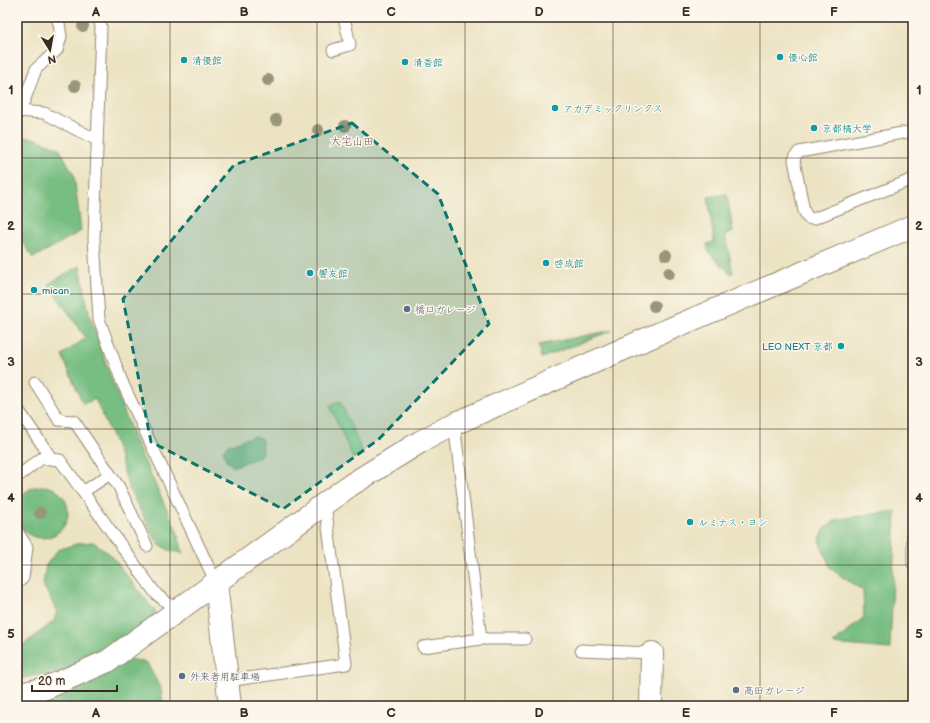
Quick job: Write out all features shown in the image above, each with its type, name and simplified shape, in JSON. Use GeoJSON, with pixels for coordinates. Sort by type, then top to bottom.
{"type":"FeatureCollection","features":[{"type":"Feature","properties":{"kind":"street"},"geometry":{"type":"LineString","coordinates":[[17,695],[46,688],[108,661],[348,486],[420,442],[454,424],[644,340],[913,226]]}},
{"type":"Feature","properties":{"kind":"street"},"geometry":{"type":"LineString","coordinates":[[216,583],[230,706]]}},
{"type":"Feature","properties":{"kind":"street"},"geometry":{"type":"LineString","coordinates":[[651,706],[652,653]]}},
{"type":"Feature","properties":{"kind":"lane"},"geometry":{"type":"LineString","coordinates":[[56,17],[59,23],[61,37],[57,50],[36,69],[18,111],[44,113],[97,140]]}},
{"type":"Feature","properties":{"kind":"lane"},"geometry":{"type":"LineString","coordinates":[[99,17],[101,27],[94,239],[99,319],[122,382],[216,583]]}},
{"type":"Feature","properties":{"kind":"lane"},"geometry":{"type":"LineString","coordinates":[[333,50],[350,45],[344,17]]}},
{"type":"Feature","properties":{"kind":"lane"},"geometry":{"type":"LineString","coordinates":[[913,131],[800,152],[796,155],[794,160],[804,211],[808,218],[813,219],[913,179]]}},
{"type":"Feature","properties":{"kind":"lane"},"geometry":{"type":"LineString","coordinates":[[35,382],[59,420],[74,421],[119,487],[147,546]]}},
{"type":"Feature","properties":{"kind":"lane"},"geometry":{"type":"LineString","coordinates":[[17,408],[52,459]]}},
{"type":"Feature","properties":{"kind":"lane"},"geometry":{"type":"LineString","coordinates":[[454,424],[481,639]]}},
{"type":"Feature","properties":{"kind":"lane"},"geometry":{"type":"LineString","coordinates":[[17,477],[42,458],[60,460],[156,594],[178,611]]}},
{"type":"Feature","properties":{"kind":"lane"},"geometry":{"type":"LineString","coordinates":[[83,492],[110,474]]}},
{"type":"Feature","properties":{"kind":"lane"},"geometry":{"type":"LineString","coordinates":[[227,681],[346,664],[325,504]]}},
{"type":"Feature","properties":{"kind":"lane"},"geometry":{"type":"LineString","coordinates":[[17,531],[27,547],[23,578],[17,582]]}},
{"type":"Feature","properties":{"kind":"lane"},"geometry":{"type":"LineString","coordinates":[[913,535],[913,564]]}},
{"type":"Feature","properties":{"kind":"lane"},"geometry":{"type":"LineString","coordinates":[[423,647],[481,639],[525,639]]}},
{"type":"Feature","properties":{"kind":"lane"},"geometry":{"type":"LineString","coordinates":[[580,650],[652,653]]}},
{"type":"Feature","properties":{"kind":"highlighted area"},"geometry":{"type":"Polygon","coordinates":[[[352,123],[438,194],[489,324],[379,439],[283,509],[151,442],[123,299],[234,165],[352,123]]]}},
{"type":"Feature","properties":{"kind":"green space"},"geometry":{"type":"Polygon","coordinates":[[[17,136],[36,139],[59,148],[74,175],[81,231],[33,258],[17,234],[17,136]]]}},
{"type":"Feature","properties":{"kind":"green space"},"geometry":{"type":"Polygon","coordinates":[[[727,194],[733,232],[725,234],[733,273],[730,273],[709,253],[707,244],[714,242],[708,197],[727,194]]]}},
{"type":"Feature","properties":{"kind":"green space"},"geometry":{"type":"Polygon","coordinates":[[[80,266],[89,313],[110,375],[136,443],[177,531],[183,553],[171,551],[159,545],[128,487],[115,443],[95,399],[83,404],[62,355],[86,338],[48,284],[80,266]]]}},
{"type":"Feature","properties":{"kind":"green space"},"geometry":{"type":"Polygon","coordinates":[[[613,330],[542,358],[539,345],[613,330]]]}},
{"type":"Feature","properties":{"kind":"green space"},"geometry":{"type":"Polygon","coordinates":[[[340,401],[363,454],[353,458],[330,406],[340,401]]]}},
{"type":"Feature","properties":{"kind":"green space"},"geometry":{"type":"Polygon","coordinates":[[[254,436],[261,438],[263,450],[259,457],[233,467],[226,460],[223,450],[228,445],[254,436]]]}},
{"type":"Feature","properties":{"kind":"green space"},"geometry":{"type":"Polygon","coordinates":[[[42,486],[56,490],[64,498],[68,512],[64,526],[56,534],[42,538],[28,534],[20,526],[16,512],[20,498],[28,490],[42,486]]]}},
{"type":"Feature","properties":{"kind":"green space"},"geometry":{"type":"Polygon","coordinates":[[[896,511],[890,649],[833,644],[864,617],[863,591],[831,569],[819,541],[825,528],[838,519],[896,511]]]}},
{"type":"Feature","properties":{"kind":"green space"},"geometry":{"type":"Polygon","coordinates":[[[93,542],[110,554],[155,611],[154,620],[84,664],[68,670],[17,679],[17,650],[54,621],[57,611],[43,585],[46,565],[58,550],[79,543],[93,542]]]}},
{"type":"Feature","properties":{"kind":"green space"},"geometry":{"type":"Polygon","coordinates":[[[130,659],[147,663],[161,689],[163,706],[17,706],[17,704],[74,683],[130,659]]]}},
{"type":"Feature","properties":{"kind":"place","name":"優心館"},"geometry":{"type":"Point","coordinates":[780,57]}},
{"type":"Feature","properties":{"kind":"place","name":"清優館"},"geometry":{"type":"Point","coordinates":[184,60]}},
{"type":"Feature","properties":{"kind":"place","name":"清香館"},"geometry":{"type":"Point","coordinates":[405,62]}},
{"type":"Feature","properties":{"kind":"place","name":"アカデミックリンクス"},"geometry":{"type":"Point","coordinates":[555,108]}},
{"type":"Feature","properties":{"kind":"place","name":"京都橘大学"},"geometry":{"type":"Point","coordinates":[814,128]}},
{"type":"Feature","properties":{"kind":"place","name":"啓成館"},"geometry":{"type":"Point","coordinates":[546,263]}},
{"type":"Feature","properties":{"kind":"place","name":"響友館"},"geometry":{"type":"Point","coordinates":[310,273]}},
{"type":"Feature","properties":{"kind":"place","name":"mican"},"geometry":{"type":"Point","coordinates":[34,290]}},
{"type":"Feature","properties":{"kind":"place","name":"橋口ガレージ"},"geometry":{"type":"Point","coordinates":[407,309]}},
{"type":"Feature","properties":{"kind":"place","name":"LEO NEXT 京都"},"geometry":{"type":"Point","coordinates":[841,346]}},
{"type":"Feature","properties":{"kind":"place","name":"ルミナス・ヨシ"},"geometry":{"type":"Point","coordinates":[690,522]}},
{"type":"Feature","properties":{"kind":"place","name":"外来者用駐車場"},"geometry":{"type":"Point","coordinates":[182,676]}},
{"type":"Feature","properties":{"kind":"place","name":"髙田ガレージ"},"geometry":{"type":"Point","coordinates":[736,690]}},
{"type":"Feature","properties":{"kind":"district","name":"大宅山田"},"geometry":{"type":"Point","coordinates":[352,141]}}]}
